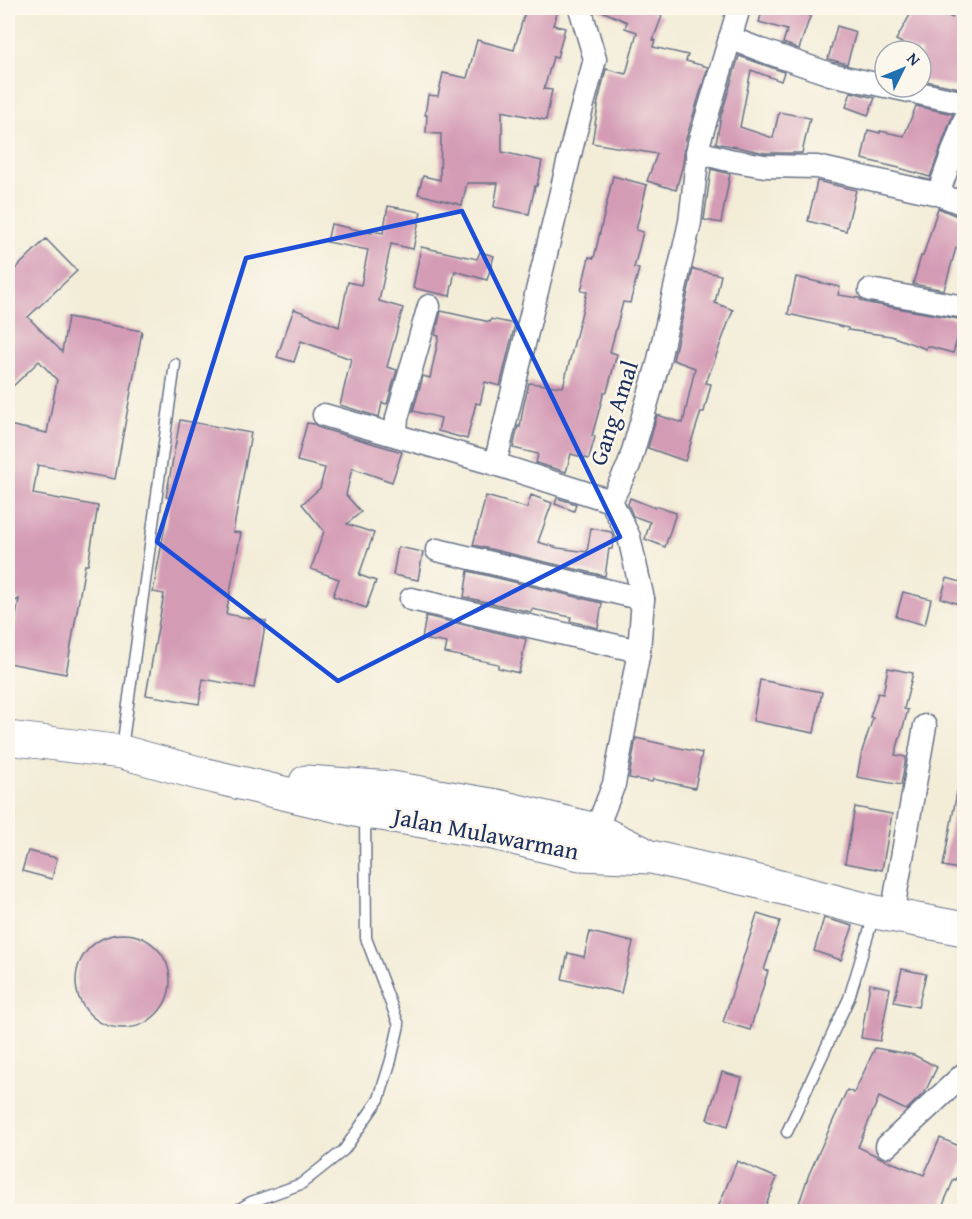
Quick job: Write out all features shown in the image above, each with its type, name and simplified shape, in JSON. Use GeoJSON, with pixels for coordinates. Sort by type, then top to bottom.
{"type":"FeatureCollection","features":[{"type":"Feature","properties":{"kind":"highway"},"geometry":{"type":"LineString","coordinates":[[8,738],[122,752],[202,774],[381,805],[597,830],[651,857]]}},
{"type":"Feature","properties":{"kind":"highway","name":"Jalan Mulawarman"},"geometry":{"type":"LineString","coordinates":[[495,820],[580,854],[651,857],[884,913],[964,929]]}},
{"type":"Feature","properties":{"kind":"street"},"geometry":{"type":"LineString","coordinates":[[495,464],[595,59],[580,8]]}},
{"type":"Feature","properties":{"kind":"street","name":"Gang Amal"},"geometry":{"type":"LineString","coordinates":[[597,830],[614,784],[639,651],[643,599],[629,537],[611,501],[629,465],[658,364],[690,222],[697,152],[739,8]]}},
{"type":"Feature","properties":{"kind":"street"},"geometry":{"type":"LineString","coordinates":[[730,38],[830,74],[873,83]]}},
{"type":"Feature","properties":{"kind":"street"},"geometry":{"type":"LineString","coordinates":[[933,96],[964,105]]}},
{"type":"Feature","properties":{"kind":"street"},"geometry":{"type":"LineString","coordinates":[[938,194],[964,121]]}},
{"type":"Feature","properties":{"kind":"street"},"geometry":{"type":"LineString","coordinates":[[697,152],[729,160],[765,165],[817,167],[938,194],[964,204]]}},
{"type":"Feature","properties":{"kind":"street"},"geometry":{"type":"LineString","coordinates":[[870,290],[964,307]]}},
{"type":"Feature","properties":{"kind":"street"},"geometry":{"type":"LineString","coordinates":[[398,436],[396,424],[429,306]]}},
{"type":"Feature","properties":{"kind":"street"},"geometry":{"type":"LineString","coordinates":[[324,415],[495,464],[611,501]]}},
{"type":"Feature","properties":{"kind":"street"},"geometry":{"type":"LineString","coordinates":[[436,550],[643,599]]}},
{"type":"Feature","properties":{"kind":"street"},"geometry":{"type":"LineString","coordinates":[[411,599],[639,651]]}},
{"type":"Feature","properties":{"kind":"street"},"geometry":{"type":"LineString","coordinates":[[884,913],[925,726]]}},
{"type":"Feature","properties":{"kind":"street"},"geometry":{"type":"LineString","coordinates":[[887,1146],[964,1074]]}},
{"type":"Feature","properties":{"kind":"lane"},"geometry":{"type":"LineString","coordinates":[[122,752],[175,364]]}},
{"type":"Feature","properties":{"kind":"lane"},"geometry":{"type":"LineString","coordinates":[[234,1212],[251,1202],[301,1184],[344,1150],[379,1099],[392,1060],[399,1025],[366,938],[381,805]]}},
{"type":"Feature","properties":{"kind":"lane"},"geometry":{"type":"LineString","coordinates":[[787,1132],[849,998],[884,913]]}},
{"type":"Feature","properties":{"kind":"highlighted area"},"geometry":{"type":"Polygon","coordinates":[[[462,211],[620,537],[338,681],[157,542],[246,258],[462,211]]]}},
{"type":"Feature","properties":{"kind":"building"},"geometry":{"type":"Polygon","coordinates":[[[526,8],[559,8],[553,25],[565,28],[557,58],[553,57],[544,89],[552,90],[546,120],[502,111],[502,152],[542,161],[529,214],[494,207],[498,183],[467,183],[462,205],[418,194],[423,176],[440,180],[441,134],[426,133],[427,115],[425,115],[428,95],[438,96],[443,73],[467,78],[477,40],[514,50],[526,8]]]}},
{"type":"Feature","properties":{"kind":"building"},"geometry":{"type":"Polygon","coordinates":[[[595,8],[652,8],[651,12],[662,16],[653,40],[655,40],[653,47],[688,55],[686,61],[708,67],[686,139],[683,164],[676,190],[647,181],[657,154],[592,143],[597,106],[606,69],[626,74],[637,32],[625,28],[627,22],[595,8]]]}},
{"type":"Feature","properties":{"kind":"building"},"geometry":{"type":"Polygon","coordinates":[[[763,8],[813,8],[799,49],[783,43],[787,30],[759,22],[763,8]]]}},
{"type":"Feature","properties":{"kind":"building"},"geometry":{"type":"Polygon","coordinates":[[[914,8],[934,8],[952,18],[956,8],[964,8],[964,89],[933,83],[933,39],[897,39],[914,8]]]}},
{"type":"Feature","properties":{"kind":"building"},"geometry":{"type":"Polygon","coordinates":[[[837,26],[856,32],[847,64],[828,59],[837,26]]]}},
{"type":"Feature","properties":{"kind":"building"},"geometry":{"type":"Polygon","coordinates":[[[739,56],[784,72],[781,81],[751,70],[740,127],[773,138],[779,112],[810,118],[802,153],[766,153],[716,143],[721,116],[739,56]]]}},
{"type":"Feature","properties":{"kind":"building"},"geometry":{"type":"Polygon","coordinates":[[[851,92],[875,99],[868,115],[846,107],[851,92]]]}},
{"type":"Feature","properties":{"kind":"building"},"geometry":{"type":"Polygon","coordinates":[[[916,106],[953,114],[930,177],[862,159],[868,130],[904,136],[916,106]]]}},
{"type":"Feature","properties":{"kind":"building"},"geometry":{"type":"Polygon","coordinates":[[[711,169],[730,174],[721,223],[704,220],[711,169]]]}},
{"type":"Feature","properties":{"kind":"building"},"geometry":{"type":"Polygon","coordinates":[[[613,176],[647,185],[636,230],[643,232],[634,268],[639,269],[630,303],[623,302],[610,352],[617,354],[592,436],[595,437],[589,458],[571,454],[566,472],[536,463],[538,454],[513,448],[529,383],[563,387],[587,292],[581,291],[589,257],[594,258],[613,176]]]}},
{"type":"Feature","properties":{"kind":"building"},"geometry":{"type":"Polygon","coordinates":[[[817,181],[856,190],[846,231],[808,221],[817,181]]]}},
{"type":"Feature","properties":{"kind":"building"},"geometry":{"type":"Polygon","coordinates":[[[388,206],[421,212],[413,249],[391,244],[379,301],[403,308],[387,367],[397,370],[387,404],[382,403],[379,417],[340,405],[351,359],[301,341],[294,362],[277,357],[294,309],[339,327],[348,282],[361,285],[368,250],[327,242],[331,224],[372,233],[372,231],[383,233],[388,206]]]}},
{"type":"Feature","properties":{"kind":"building"},"geometry":{"type":"Polygon","coordinates":[[[938,208],[964,217],[964,250],[956,248],[944,290],[913,284],[938,208]]]}},
{"type":"Feature","properties":{"kind":"building"},"geometry":{"type":"Polygon","coordinates":[[[46,239],[77,271],[28,317],[62,352],[68,317],[142,331],[115,479],[38,465],[33,494],[98,506],[66,674],[8,663],[19,599],[8,605],[8,425],[47,433],[57,380],[39,361],[8,391],[8,276],[46,239]]]}},
{"type":"Feature","properties":{"kind":"building"},"geometry":{"type":"Polygon","coordinates":[[[421,247],[477,259],[480,252],[494,256],[487,280],[455,271],[450,296],[413,288],[421,247]]]}},
{"type":"Feature","properties":{"kind":"building"},"geometry":{"type":"Polygon","coordinates":[[[693,269],[721,275],[715,303],[733,310],[706,383],[711,384],[704,412],[701,412],[685,461],[648,448],[657,415],[683,423],[695,368],[673,360],[693,269]]]}},
{"type":"Feature","properties":{"kind":"building"},"geometry":{"type":"Polygon","coordinates":[[[796,277],[840,287],[838,295],[859,298],[868,303],[964,320],[964,334],[959,333],[953,353],[927,346],[926,349],[891,336],[848,330],[848,328],[788,314],[796,277]]]}},
{"type":"Feature","properties":{"kind":"building"},"geometry":{"type":"Polygon","coordinates":[[[441,311],[490,322],[491,319],[515,324],[500,386],[485,382],[480,404],[476,403],[467,439],[438,431],[441,418],[413,411],[423,376],[430,378],[439,336],[435,335],[441,311]]]}},
{"type":"Feature","properties":{"kind":"building"},"geometry":{"type":"Polygon","coordinates":[[[180,420],[251,433],[233,532],[241,533],[226,614],[266,621],[254,688],[203,679],[199,704],[146,695],[164,594],[153,592],[170,498],[166,497],[180,420]]]}},
{"type":"Feature","properties":{"kind":"building"},"geometry":{"type":"Polygon","coordinates":[[[307,423],[402,452],[392,482],[352,468],[346,495],[361,512],[347,524],[374,533],[359,575],[376,581],[366,608],[333,596],[339,579],[311,569],[324,531],[302,504],[320,488],[325,468],[297,461],[307,423]]]}},
{"type":"Feature","properties":{"kind":"building"},"geometry":{"type":"Polygon","coordinates":[[[531,495],[552,503],[538,542],[558,548],[587,552],[591,528],[611,532],[614,536],[612,549],[609,549],[605,576],[473,545],[486,496],[527,508],[531,495]]]}},
{"type":"Feature","properties":{"kind":"building"},"geometry":{"type":"Polygon","coordinates":[[[557,498],[576,504],[574,511],[555,504],[557,498]]]}},
{"type":"Feature","properties":{"kind":"building"},"geometry":{"type":"Polygon","coordinates":[[[630,498],[676,513],[665,547],[645,539],[650,522],[633,516],[628,504],[630,498]]]}},
{"type":"Feature","properties":{"kind":"building"},"geometry":{"type":"Polygon","coordinates":[[[398,547],[423,552],[418,580],[393,575],[398,547]]]}},
{"type":"Feature","properties":{"kind":"building"},"geometry":{"type":"Polygon","coordinates":[[[468,571],[602,603],[598,628],[570,621],[571,617],[532,609],[531,612],[464,597],[468,571]]]}},
{"type":"Feature","properties":{"kind":"building"},"geometry":{"type":"Polygon","coordinates":[[[947,578],[964,583],[964,606],[941,598],[947,578]]]}},
{"type":"Feature","properties":{"kind":"building"},"geometry":{"type":"Polygon","coordinates":[[[903,592],[931,599],[925,625],[896,617],[903,592]]]}},
{"type":"Feature","properties":{"kind":"building"},"geometry":{"type":"Polygon","coordinates":[[[426,616],[526,639],[519,673],[498,668],[498,664],[445,653],[447,643],[422,639],[426,616]]]}},
{"type":"Feature","properties":{"kind":"building"},"geometry":{"type":"Polygon","coordinates":[[[888,668],[913,673],[904,709],[908,710],[895,755],[906,757],[901,785],[857,777],[862,751],[873,718],[870,717],[878,693],[883,694],[888,668]]]}},
{"type":"Feature","properties":{"kind":"building"},"geometry":{"type":"Polygon","coordinates":[[[760,680],[822,692],[814,733],[753,721],[760,680]]]}},
{"type":"Feature","properties":{"kind":"building"},"geometry":{"type":"Polygon","coordinates":[[[636,738],[702,753],[695,788],[653,779],[652,782],[629,778],[636,738]]]}},
{"type":"Feature","properties":{"kind":"building"},"geometry":{"type":"Polygon","coordinates":[[[957,792],[964,793],[964,870],[943,866],[957,792]]]}},
{"type":"Feature","properties":{"kind":"building"},"geometry":{"type":"Polygon","coordinates":[[[855,807],[892,814],[882,870],[845,863],[855,807]]]}},
{"type":"Feature","properties":{"kind":"building"},"geometry":{"type":"Polygon","coordinates":[[[28,851],[57,858],[52,879],[22,871],[28,851]]]}},
{"type":"Feature","properties":{"kind":"building"},"geometry":{"type":"Polygon","coordinates":[[[757,914],[780,921],[764,970],[768,971],[750,1030],[723,1022],[757,914]]]}},
{"type":"Feature","properties":{"kind":"building"},"geometry":{"type":"Polygon","coordinates":[[[824,918],[853,926],[841,960],[814,951],[824,918]]]}},
{"type":"Feature","properties":{"kind":"building"},"geometry":{"type":"Polygon","coordinates":[[[590,932],[633,942],[621,993],[562,979],[568,953],[584,957],[590,932]]]}},
{"type":"Feature","properties":{"kind":"building"},"geometry":{"type":"Polygon","coordinates":[[[123,934],[141,938],[156,948],[166,963],[170,981],[166,999],[156,1014],[141,1024],[123,1028],[105,1024],[90,1014],[80,999],[76,981],[80,963],[90,948],[105,938],[123,934]]]}},
{"type":"Feature","properties":{"kind":"building"},"geometry":{"type":"Polygon","coordinates":[[[902,969],[926,974],[918,1007],[894,1002],[902,969]]]}},
{"type":"Feature","properties":{"kind":"building"},"geometry":{"type":"Polygon","coordinates":[[[870,984],[890,988],[880,1041],[861,1038],[870,984]]]}},
{"type":"Feature","properties":{"kind":"building"},"geometry":{"type":"Polygon","coordinates":[[[875,1048],[914,1055],[937,1067],[925,1092],[906,1110],[879,1097],[858,1147],[924,1175],[940,1138],[964,1148],[964,1161],[956,1180],[954,1179],[940,1212],[796,1212],[809,1174],[847,1090],[854,1093],[875,1048]]]}},
{"type":"Feature","properties":{"kind":"building"},"geometry":{"type":"Polygon","coordinates":[[[722,1072],[742,1078],[728,1126],[707,1119],[722,1072]]]}},
{"type":"Feature","properties":{"kind":"building"},"geometry":{"type":"Polygon","coordinates":[[[737,1161],[777,1178],[763,1212],[716,1212],[737,1161]]]}}]}
